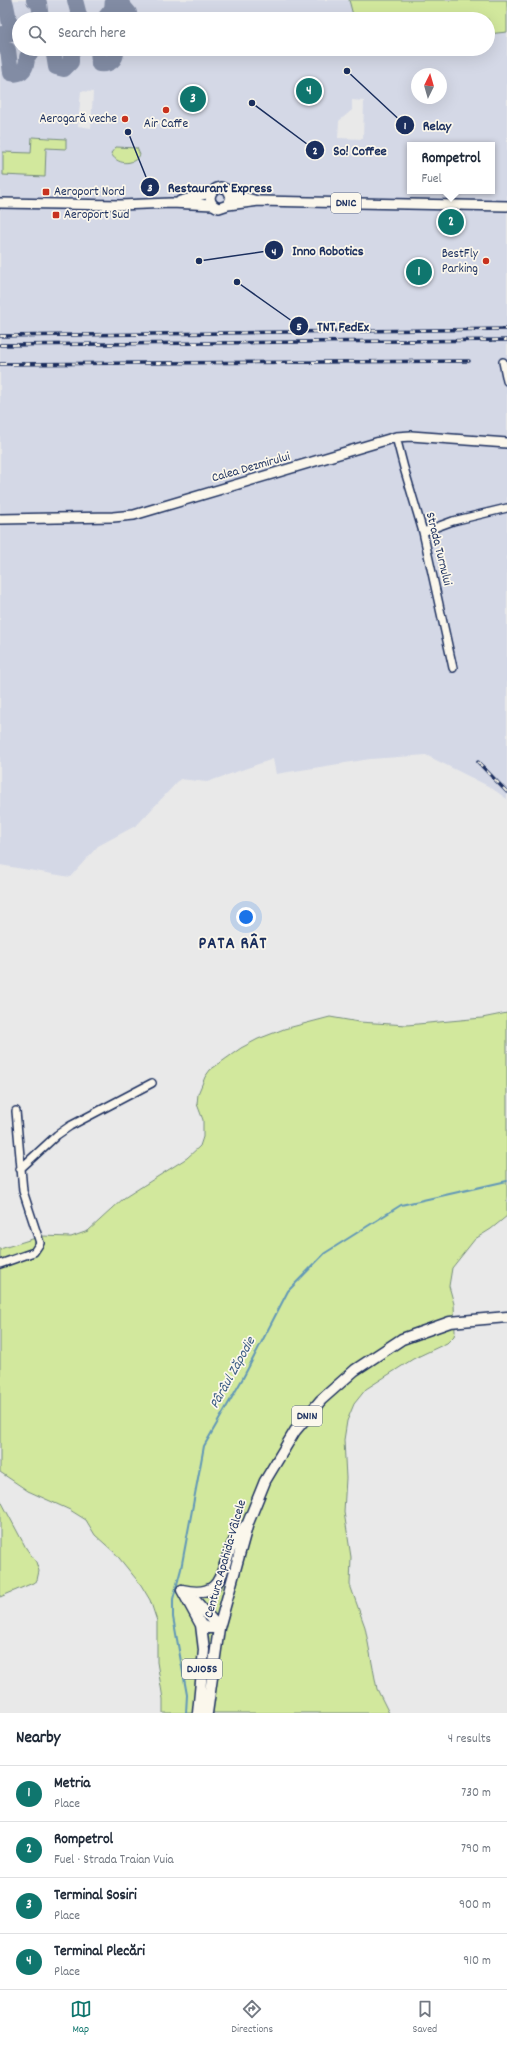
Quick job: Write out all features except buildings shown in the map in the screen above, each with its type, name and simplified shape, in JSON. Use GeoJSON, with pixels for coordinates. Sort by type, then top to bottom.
{"type":"FeatureCollection","features":[{"type":"Feature","properties":{"kind":"highway","name":"Centura Apahida-Vâlcele"},"geometry":{"type":"LineString","coordinates":[[206,1713],[219,1628],[248,1523],[265,1481],[295,1431],[321,1400],[355,1370],[402,1340],[450,1322],[507,1317]]}},
{"type":"Feature","properties":{"kind":"highway","name":"DN1N"},"geometry":{"type":"LineString","coordinates":[[182,1590],[203,1592],[211,1590],[217,1584],[234,1540],[248,1523]]}},
{"type":"Feature","properties":{"kind":"highway","name":"DJ105S"},"geometry":{"type":"LineString","coordinates":[[182,1590],[201,1625],[204,1650],[198,1713]]}},
{"type":"Feature","properties":{"kind":"highway"},"geometry":{"type":"LineString","coordinates":[[182,1590],[194,1599],[219,1628]]}},
{"type":"Feature","properties":{"kind":"highway"},"geometry":{"type":"LineString","coordinates":[[201,1625],[207,1628],[219,1628]]}},
{"type":"Feature","properties":{"kind":"main road","name":"DN1C"},"geometry":{"type":"LineString","coordinates":[[171,203],[210,193],[221,187],[228,190],[230,193],[259,201]]}},
{"type":"Feature","properties":{"kind":"main road"},"geometry":{"type":"LineString","coordinates":[[210,193],[210,202],[213,205]]}},
{"type":"Feature","properties":{"kind":"main road"},"geometry":{"type":"LineString","coordinates":[[228,205],[230,202],[230,193]]}},
{"type":"Feature","properties":{"kind":"main road","name":"DN1C"},"geometry":{"type":"LineString","coordinates":[[0,203],[120,205],[171,203],[213,205],[220,208],[228,205],[259,201],[507,206]]}},
{"type":"Feature","properties":{"kind":"main road","name":"Calea Dezmirului"},"geometry":{"type":"LineString","coordinates":[[0,519],[113,517],[134,515],[396,437],[411,436],[507,443]]}},
{"type":"Feature","properties":{"kind":"street"},"geometry":{"type":"LineString","coordinates":[[503,362],[507,381]]}},
{"type":"Feature","properties":{"kind":"street","name":"Strada Turnului"},"geometry":{"type":"LineString","coordinates":[[396,437],[423,532],[454,668]]}},
{"type":"Feature","properties":{"kind":"street"},"geometry":{"type":"LineString","coordinates":[[423,532],[453,521],[507,508]]}},
{"type":"Feature","properties":{"kind":"street"},"geometry":{"type":"LineString","coordinates":[[20,1169],[57,1135],[70,1126],[152,1083]]}},
{"type":"Feature","properties":{"kind":"street"},"geometry":{"type":"LineString","coordinates":[[0,1264],[34,1252],[40,1244],[23,1191],[16,1111]]}},
{"type":"Feature","properties":{"kind":"shaded area"},"geometry":{"type":"Polygon","coordinates":[[[0,0],[507,0],[507,799],[490,787],[426,755],[370,759],[276,774],[273,759],[207,782],[180,779],[137,825],[98,846],[70,877],[0,865],[0,0]],[[81,91],[78,126],[91,128],[93,92],[81,91]],[[352,100],[352,110],[339,121],[338,138],[363,139],[364,101],[352,100]]]}},
{"type":"Feature","properties":{"kind":"green space"},"geometry":{"type":"Polygon","coordinates":[[[349,0],[507,0],[507,32],[495,33],[495,12],[352,12],[349,0]]]}},
{"type":"Feature","properties":{"kind":"green space"},"geometry":{"type":"Polygon","coordinates":[[[32,137],[66,139],[66,149],[46,148],[45,177],[3,175],[3,152],[31,153],[32,137]]]}},
{"type":"Feature","properties":{"kind":"green space"},"geometry":{"type":"Polygon","coordinates":[[[116,147],[137,148],[140,155],[133,161],[125,163],[121,162],[113,157],[111,153],[116,147]]]}},
{"type":"Feature","properties":{"kind":"green space"},"geometry":{"type":"Polygon","coordinates":[[[507,1013],[507,1216],[491,1229],[475,1239],[452,1268],[449,1286],[454,1304],[454,1336],[447,1343],[413,1359],[366,1389],[354,1404],[347,1421],[344,1440],[346,1478],[344,1512],[351,1557],[350,1585],[365,1627],[377,1689],[389,1713],[163,1713],[163,1699],[157,1662],[157,1621],[150,1600],[141,1585],[115,1553],[95,1535],[86,1520],[70,1510],[28,1491],[0,1472],[0,1249],[42,1236],[71,1237],[88,1231],[124,1198],[187,1158],[200,1146],[203,1137],[203,1120],[197,1104],[198,1094],[205,1077],[210,1070],[241,1048],[258,1039],[284,1029],[330,1017],[359,1022],[407,1025],[482,1018],[507,1013]]]}},
{"type":"Feature","properties":{"kind":"green space"},"geometry":{"type":"Polygon","coordinates":[[[0,1499],[26,1548],[36,1562],[39,1571],[37,1580],[33,1583],[0,1597],[0,1499]]]}},
{"type":"Feature","properties":{"kind":"waterway","name":"Pârâul Zăpodie"},"geometry":{"type":"LineString","coordinates":[[186,1713],[187,1695],[173,1617],[173,1599],[181,1569],[204,1446],[243,1378],[288,1291],[325,1253],[401,1205],[507,1181]]}},
{"type":"Feature","properties":{"kind":"taxiway"},"geometry":{"type":"LineString","coordinates":[[0,0],[6,5],[10,25],[12,26]]}},
{"type":"Feature","properties":{"kind":"taxiway"},"geometry":{"type":"LineString","coordinates":[[34,0],[39,3],[40,12]]}},
{"type":"Feature","properties":{"kind":"taxiway"},"geometry":{"type":"LineString","coordinates":[[75,0],[78,12]]}},
{"type":"Feature","properties":{"kind":"taxiway"},"geometry":{"type":"LineString","coordinates":[[110,12],[112,9],[113,0]]}},
{"type":"Feature","properties":{"kind":"taxiway"},"geometry":{"type":"LineString","coordinates":[[118,0],[128,12]]}},
{"type":"Feature","properties":{"kind":"taxiway"},"geometry":{"type":"LineString","coordinates":[[12,33],[2,34],[1,36],[3,45],[8,50],[11,73],[15,74],[24,70],[28,56]]}},
{"type":"Feature","properties":{"kind":"taxiway"},"geometry":{"type":"LineString","coordinates":[[54,56],[56,67],[64,69],[71,62],[71,56]]}},
{"type":"Feature","properties":{"kind":"taxiway"},"geometry":{"type":"LineString","coordinates":[[98,56],[99,64],[109,63],[115,56]]}},
{"type":"Feature","properties":{"kind":"railway"},"geometry":{"type":"LineString","coordinates":[[0,336],[507,329]]}},
{"type":"Feature","properties":{"kind":"railway"},"geometry":{"type":"LineString","coordinates":[[0,345],[507,340]]}},
{"type":"Feature","properties":{"kind":"railway"},"geometry":{"type":"LineString","coordinates":[[0,364],[469,361]]}},
{"type":"Feature","properties":{"kind":"railway"},"geometry":{"type":"LineString","coordinates":[[478,762],[507,792]]}},
{"type":"Feature","properties":{"kind":"place","name":"Relay"},"geometry":{"type":"Point","coordinates":[347,71]}},
{"type":"Feature","properties":{"kind":"place","name":"Terminal Plecări"},"geometry":{"type":"Point","coordinates":[309,91]}},
{"type":"Feature","properties":{"kind":"place","name":"Terminal Sosiri"},"geometry":{"type":"Point","coordinates":[193,99]}},
{"type":"Feature","properties":{"kind":"place","name":"So! Coffee"},"geometry":{"type":"Point","coordinates":[252,103]}},
{"type":"Feature","properties":{"kind":"place","name":"Air Caffe"},"geometry":{"type":"Point","coordinates":[166,110]}},
{"type":"Feature","properties":{"kind":"place","name":"Aerogară veche"},"geometry":{"type":"Point","coordinates":[125,119]}},
{"type":"Feature","properties":{"kind":"place","name":"Restaurant Express"},"geometry":{"type":"Point","coordinates":[128,132]}},
{"type":"Feature","properties":{"kind":"place","name":"Aeroport Nord"},"geometry":{"type":"Point","coordinates":[46,192]}},
{"type":"Feature","properties":{"kind":"place","name":"Aeroport Sud"},"geometry":{"type":"Point","coordinates":[56,215]}},
{"type":"Feature","properties":{"kind":"place","name":"Rompetrol"},"geometry":{"type":"Point","coordinates":[451,222]}},
{"type":"Feature","properties":{"kind":"place","name":"Inno Robotics"},"geometry":{"type":"Point","coordinates":[199,261]}},
{"type":"Feature","properties":{"kind":"place","name":"BestFly Parking"},"geometry":{"type":"Point","coordinates":[486,261]}},
{"type":"Feature","properties":{"kind":"place","name":"Metria"},"geometry":{"type":"Point","coordinates":[419,272]}},
{"type":"Feature","properties":{"kind":"place","name":"TNT FedEx"},"geometry":{"type":"Point","coordinates":[237,282]}},
{"type":"Feature","properties":{"kind":"district","name":"PATA RÂT"},"geometry":{"type":"Point","coordinates":[233,945]}}]}
